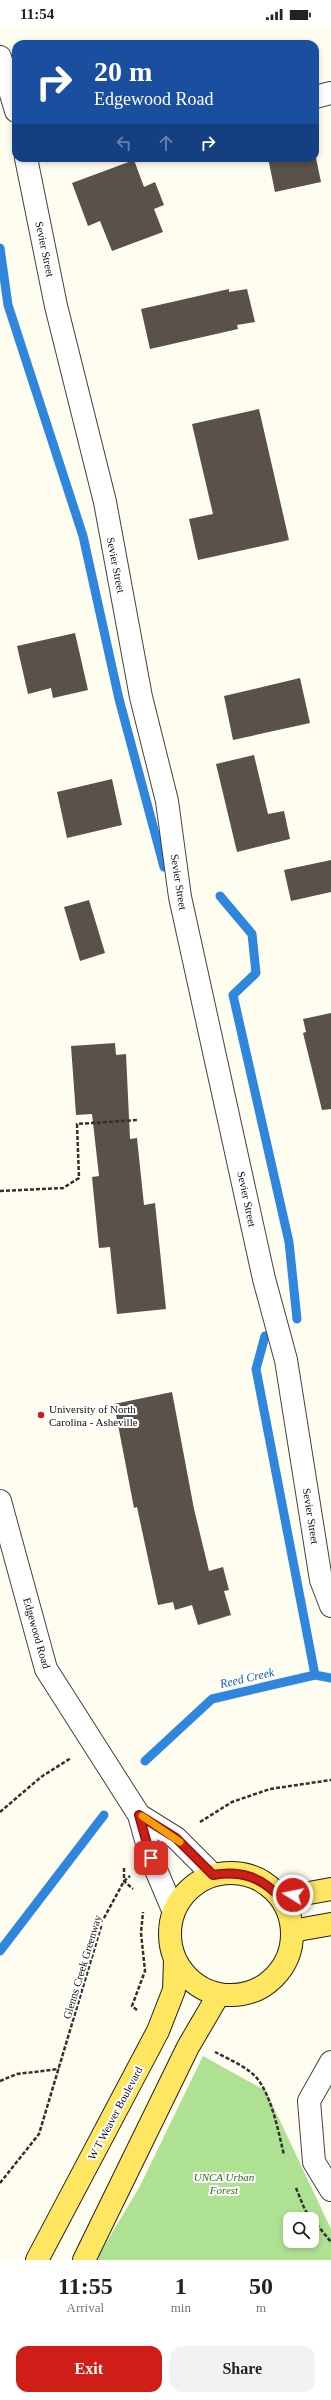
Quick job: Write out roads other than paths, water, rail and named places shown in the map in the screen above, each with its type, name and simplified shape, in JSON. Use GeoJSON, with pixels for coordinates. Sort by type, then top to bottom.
{"type":"FeatureCollection","features":[{"type":"Feature","properties":{"kind":"main road"},"geometry":{"type":"LineString","coordinates":[[228,1872],[250,1876],[270,1887],[281,1898],[289,1914],[292,1931],[287,1958],[271,1980],[246,1993],[219,1994],[198,1985],[189,1978],[175,1960],[171,1946],[170,1931],[173,1910],[195,1884],[213,1875],[228,1872]]}},
{"type":"Feature","properties":{"kind":"main road"},"geometry":{"type":"LineString","coordinates":[[281,1898],[331,1889]]}},
{"type":"Feature","properties":{"kind":"main road"},"geometry":{"type":"LineString","coordinates":[[292,1931],[331,1924]]}},
{"type":"Feature","properties":{"kind":"main road","name":"W T Weaver Boulevard"},"geometry":{"type":"LineString","coordinates":[[37,2260],[158,2031],[174,1990],[175,1960]]}},
{"type":"Feature","properties":{"kind":"main road"},"geometry":{"type":"LineString","coordinates":[[84,2260],[188,2047],[219,1994]]}},
{"type":"Feature","properties":{"kind":"street"},"geometry":{"type":"LineString","coordinates":[[0,56],[12,97]]}},
{"type":"Feature","properties":{"kind":"street"},"geometry":{"type":"LineString","coordinates":[[319,96],[331,93]]}},
{"type":"Feature","properties":{"kind":"street","name":"Sevier Street"},"geometry":{"type":"LineString","coordinates":[[27,162],[56,306],[105,502],[141,697],[167,801],[180,897],[263,1271],[286,1360],[321,1580],[331,1606]]}},
{"type":"Feature","properties":{"kind":"street","name":"Edgewood Road"},"geometry":{"type":"LineString","coordinates":[[0,1500],[46,1669],[96,1744],[139,1815],[151,1858],[173,1910]]}},
{"type":"Feature","properties":{"kind":"street","name":"Edgewood Road"},"geometry":{"type":"LineString","coordinates":[[139,1815],[176,1838],[213,1875]]}},
{"type":"Feature","properties":{"kind":"street"},"geometry":{"type":"LineString","coordinates":[[331,2062],[309,2102],[314,2162],[331,2190]]}},
{"type":"Feature","properties":{"kind":"waterway"},"geometry":{"type":"LineString","coordinates":[[0,248],[8,305],[83,536],[119,699],[164,867]]}},
{"type":"Feature","properties":{"kind":"waterway"},"geometry":{"type":"LineString","coordinates":[[220,896],[252,934],[256,973],[233,995],[289,1242],[297,1319]]}},
{"type":"Feature","properties":{"kind":"waterway"},"geometry":{"type":"LineString","coordinates":[[265,1336],[256,1369],[315,1675]]}},
{"type":"Feature","properties":{"kind":"waterway","name":"Reed Creek"},"geometry":{"type":"LineString","coordinates":[[145,1761],[212,1699],[315,1675],[331,1678]]}},
{"type":"Feature","properties":{"kind":"waterway","name":"Reed Creek"},"geometry":{"type":"LineString","coordinates":[[0,1951],[104,1815]]}},
{"type":"Feature","properties":{"kind":"place","name":"University of North Carolina - Asheville"},"geometry":{"type":"Point","coordinates":[41,1415]}},
{"type":"Feature","properties":{"kind":"park label","name":"UNCA Urban Forest"},"geometry":{"type":"Point","coordinates":[224,2183]}}]}
